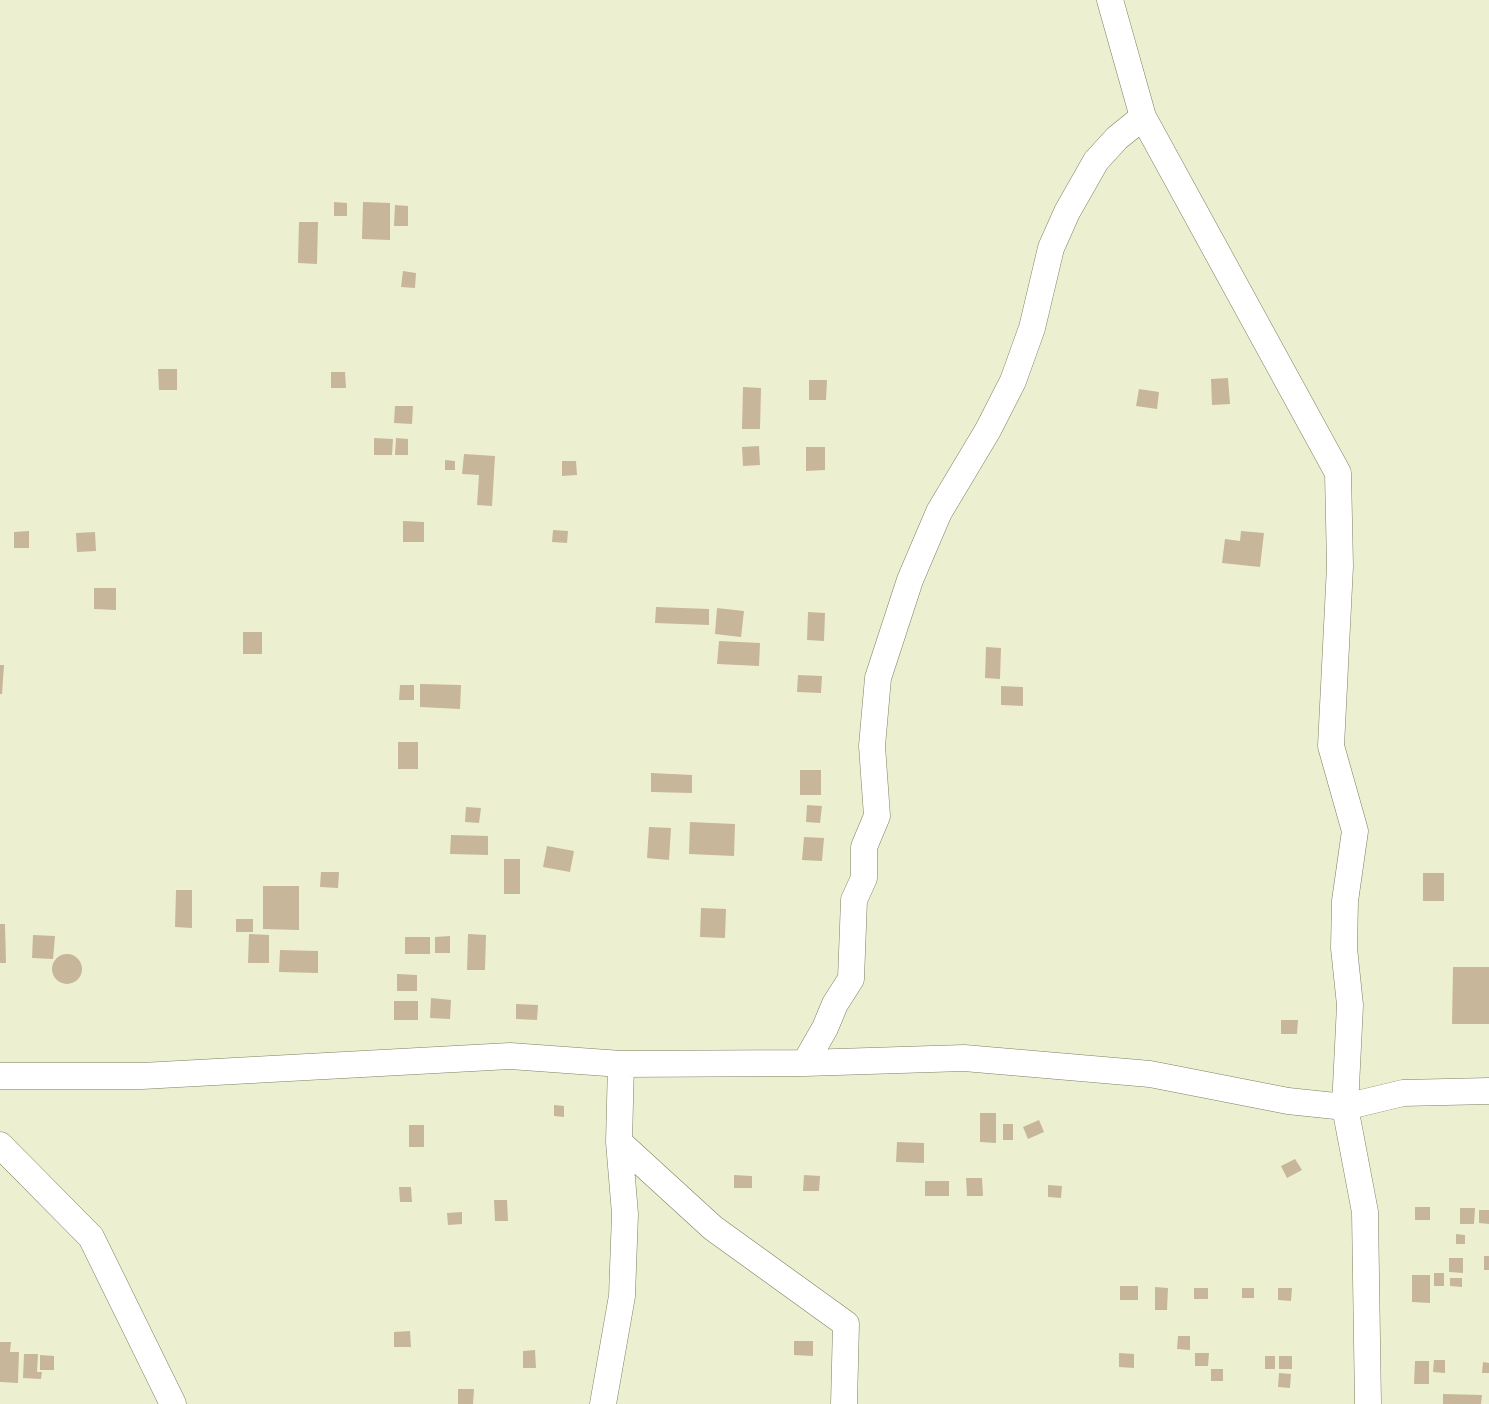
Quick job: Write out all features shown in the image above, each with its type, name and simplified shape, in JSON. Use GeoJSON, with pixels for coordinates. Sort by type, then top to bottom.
{"type":"FeatureCollection","features":[{"type":"Feature","properties":{"kind":"street"},"geometry":{"type":"LineString","coordinates":[[1110,0],[1143,117],[1338,473],[1340,566],[1331,746],[1354,831],[1346,901],[1344,948],[1350,1005],[1345,1107],[1365,1212],[1368,1404]]}},
{"type":"Feature","properties":{"kind":"street"},"geometry":{"type":"LineString","coordinates":[[805,1063],[851,979],[854,900],[864,878],[864,847],[876,816],[872,746],[878,678],[910,580],[939,512],[988,430],[1013,381],[1032,328],[1051,248],[1067,212],[1096,161],[1117,138],[1143,117]]}},
{"type":"Feature","properties":{"kind":"street"},"geometry":{"type":"LineString","coordinates":[[0,1076],[142,1076],[510,1056],[621,1064],[805,1063],[964,1058],[1150,1074],[1288,1101],[1345,1107],[1403,1093],[1489,1091]]}},
{"type":"Feature","properties":{"kind":"street"},"geometry":{"type":"LineString","coordinates":[[603,1404],[622,1296],[625,1214],[619,1142],[621,1064]]}},
{"type":"Feature","properties":{"kind":"street"},"geometry":{"type":"LineString","coordinates":[[619,1142],[713,1228],[846,1324],[844,1404]]}},
{"type":"Feature","properties":{"kind":"street"},"geometry":{"type":"LineString","coordinates":[[0,1145],[91,1237],[173,1404]]}},
{"type":"Feature","properties":{"kind":"building"},"geometry":{"type":"Polygon","coordinates":[[[334,202],[347,203],[347,216],[334,216],[334,202]]]}},
{"type":"Feature","properties":{"kind":"building"},"geometry":{"type":"Polygon","coordinates":[[[363,202],[390,203],[390,240],[362,239],[363,202]]]}},
{"type":"Feature","properties":{"kind":"building"},"geometry":{"type":"Polygon","coordinates":[[[395,205],[408,206],[408,226],[394,226],[395,205]]]}},
{"type":"Feature","properties":{"kind":"building"},"geometry":{"type":"Polygon","coordinates":[[[299,222],[318,222],[317,264],[298,263],[299,222]]]}},
{"type":"Feature","properties":{"kind":"building"},"geometry":{"type":"Polygon","coordinates":[[[403,271],[416,273],[415,288],[401,287],[403,271]]]}},
{"type":"Feature","properties":{"kind":"building"},"geometry":{"type":"Polygon","coordinates":[[[158,369],[177,369],[177,390],[159,390],[158,369]]]}},
{"type":"Feature","properties":{"kind":"building"},"geometry":{"type":"Polygon","coordinates":[[[331,372],[345,372],[346,388],[331,388],[331,372]]]}},
{"type":"Feature","properties":{"kind":"building"},"geometry":{"type":"Polygon","coordinates":[[[1228,378],[1230,404],[1212,405],[1211,379],[1228,378]]]}},
{"type":"Feature","properties":{"kind":"building"},"geometry":{"type":"Polygon","coordinates":[[[809,380],[827,380],[826,400],[809,400],[809,380]]]}},
{"type":"Feature","properties":{"kind":"building"},"geometry":{"type":"Polygon","coordinates":[[[743,387],[761,388],[760,429],[742,429],[743,387]]]}},
{"type":"Feature","properties":{"kind":"building"},"geometry":{"type":"Polygon","coordinates":[[[1139,389],[1159,392],[1157,409],[1136,406],[1139,389]]]}},
{"type":"Feature","properties":{"kind":"building"},"geometry":{"type":"Polygon","coordinates":[[[395,406],[413,406],[412,424],[394,423],[395,406]]]}},
{"type":"Feature","properties":{"kind":"building"},"geometry":{"type":"Polygon","coordinates":[[[374,438],[393,439],[392,455],[374,455],[374,438]]]}},
{"type":"Feature","properties":{"kind":"building"},"geometry":{"type":"Polygon","coordinates":[[[396,438],[408,439],[408,455],[395,455],[396,438]]]}},
{"type":"Feature","properties":{"kind":"building"},"geometry":{"type":"Polygon","coordinates":[[[759,446],[760,465],[743,466],[742,447],[759,446]]]}},
{"type":"Feature","properties":{"kind":"building"},"geometry":{"type":"Polygon","coordinates":[[[806,447],[825,447],[825,470],[806,471],[806,447]]]}},
{"type":"Feature","properties":{"kind":"building"},"geometry":{"type":"Polygon","coordinates":[[[464,454],[495,456],[492,506],[477,505],[479,475],[462,474],[464,454]]]}},
{"type":"Feature","properties":{"kind":"building"},"geometry":{"type":"Polygon","coordinates":[[[445,460],[455,461],[455,470],[445,470],[445,460]]]}},
{"type":"Feature","properties":{"kind":"building"},"geometry":{"type":"Polygon","coordinates":[[[562,461],[576,461],[577,475],[562,476],[562,461]]]}},
{"type":"Feature","properties":{"kind":"building"},"geometry":{"type":"Polygon","coordinates":[[[403,521],[424,522],[424,542],[403,542],[403,521]]]}},
{"type":"Feature","properties":{"kind":"building"},"geometry":{"type":"Polygon","coordinates":[[[553,530],[568,531],[567,543],[552,542],[553,530]]]}},
{"type":"Feature","properties":{"kind":"building"},"geometry":{"type":"Polygon","coordinates":[[[29,531],[29,548],[14,548],[14,532],[29,531]]]}},
{"type":"Feature","properties":{"kind":"building"},"geometry":{"type":"Polygon","coordinates":[[[1241,531],[1264,533],[1260,567],[1222,563],[1225,539],[1240,541],[1241,531]]]}},
{"type":"Feature","properties":{"kind":"building"},"geometry":{"type":"Polygon","coordinates":[[[95,532],[96,551],[77,552],[76,533],[95,532]]]}},
{"type":"Feature","properties":{"kind":"building"},"geometry":{"type":"Polygon","coordinates":[[[94,588],[116,588],[116,610],[94,609],[94,588]]]}},
{"type":"Feature","properties":{"kind":"building"},"geometry":{"type":"Polygon","coordinates":[[[656,607],[709,609],[709,625],[655,623],[656,607]]]}},
{"type":"Feature","properties":{"kind":"building"},"geometry":{"type":"Polygon","coordinates":[[[717,608],[744,611],[741,637],[715,634],[717,608]]]}},
{"type":"Feature","properties":{"kind":"building"},"geometry":{"type":"Polygon","coordinates":[[[808,612],[825,613],[824,641],[807,640],[808,612]]]}},
{"type":"Feature","properties":{"kind":"building"},"geometry":{"type":"Polygon","coordinates":[[[243,632],[262,632],[262,654],[243,654],[243,632]]]}},
{"type":"Feature","properties":{"kind":"building"},"geometry":{"type":"Polygon","coordinates":[[[719,641],[760,643],[759,666],[717,664],[719,641]]]}},
{"type":"Feature","properties":{"kind":"building"},"geometry":{"type":"Polygon","coordinates":[[[986,647],[1001,648],[1000,679],[985,678],[986,647]]]}},
{"type":"Feature","properties":{"kind":"building"},"geometry":{"type":"Polygon","coordinates":[[[0,665],[4,665],[2,694],[0,694],[0,665]]]}},
{"type":"Feature","properties":{"kind":"building"},"geometry":{"type":"Polygon","coordinates":[[[798,675],[822,676],[821,693],[797,692],[798,675]]]}},
{"type":"Feature","properties":{"kind":"building"},"geometry":{"type":"Polygon","coordinates":[[[420,684],[461,685],[460,709],[420,707],[420,684]]]}},
{"type":"Feature","properties":{"kind":"building"},"geometry":{"type":"Polygon","coordinates":[[[400,685],[414,685],[414,700],[399,700],[400,685]]]}},
{"type":"Feature","properties":{"kind":"building"},"geometry":{"type":"Polygon","coordinates":[[[1001,686],[1023,687],[1023,706],[1001,705],[1001,686]]]}},
{"type":"Feature","properties":{"kind":"building"},"geometry":{"type":"Polygon","coordinates":[[[398,742],[418,742],[418,769],[398,769],[398,742]]]}},
{"type":"Feature","properties":{"kind":"building"},"geometry":{"type":"Polygon","coordinates":[[[800,770],[821,770],[821,795],[800,795],[800,770]]]}},
{"type":"Feature","properties":{"kind":"building"},"geometry":{"type":"Polygon","coordinates":[[[651,773],[692,775],[692,793],[651,792],[651,773]]]}},
{"type":"Feature","properties":{"kind":"building"},"geometry":{"type":"Polygon","coordinates":[[[807,805],[822,806],[820,823],[806,822],[807,805]]]}},
{"type":"Feature","properties":{"kind":"building"},"geometry":{"type":"Polygon","coordinates":[[[466,807],[481,808],[479,823],[465,822],[466,807]]]}},
{"type":"Feature","properties":{"kind":"building"},"geometry":{"type":"Polygon","coordinates":[[[690,822],[735,824],[734,856],[689,854],[690,822]]]}},
{"type":"Feature","properties":{"kind":"building"},"geometry":{"type":"Polygon","coordinates":[[[649,827],[671,828],[669,860],[647,858],[649,827]]]}},
{"type":"Feature","properties":{"kind":"building"},"geometry":{"type":"Polygon","coordinates":[[[451,835],[488,836],[488,855],[450,854],[451,835]]]}},
{"type":"Feature","properties":{"kind":"building"},"geometry":{"type":"Polygon","coordinates":[[[804,837],[824,838],[822,861],[802,860],[804,837]]]}},
{"type":"Feature","properties":{"kind":"building"},"geometry":{"type":"Polygon","coordinates":[[[547,846],[574,851],[570,872],[543,867],[547,846]]]}},
{"type":"Feature","properties":{"kind":"building"},"geometry":{"type":"Polygon","coordinates":[[[504,859],[520,859],[520,894],[504,894],[504,859]]]}},
{"type":"Feature","properties":{"kind":"building"},"geometry":{"type":"Polygon","coordinates":[[[321,872],[339,872],[338,888],[320,887],[321,872]]]}},
{"type":"Feature","properties":{"kind":"building"},"geometry":{"type":"Polygon","coordinates":[[[1423,873],[1444,873],[1444,901],[1423,901],[1423,873]]]}},
{"type":"Feature","properties":{"kind":"building"},"geometry":{"type":"Polygon","coordinates":[[[263,886],[299,886],[299,930],[263,929],[263,886]]]}},
{"type":"Feature","properties":{"kind":"building"},"geometry":{"type":"Polygon","coordinates":[[[176,890],[192,890],[192,928],[175,927],[176,890]]]}},
{"type":"Feature","properties":{"kind":"building"},"geometry":{"type":"Polygon","coordinates":[[[701,908],[726,909],[725,938],[700,937],[701,908]]]}},
{"type":"Feature","properties":{"kind":"building"},"geometry":{"type":"Polygon","coordinates":[[[236,919],[253,919],[253,932],[236,932],[236,919]]]}},
{"type":"Feature","properties":{"kind":"building"},"geometry":{"type":"Polygon","coordinates":[[[0,924],[5,924],[6,963],[0,963],[0,924]]]}},
{"type":"Feature","properties":{"kind":"building"},"geometry":{"type":"Polygon","coordinates":[[[249,934],[269,935],[269,963],[248,963],[249,934]]]}},
{"type":"Feature","properties":{"kind":"building"},"geometry":{"type":"Polygon","coordinates":[[[468,934],[486,935],[485,970],[467,970],[468,934]]]}},
{"type":"Feature","properties":{"kind":"building"},"geometry":{"type":"Polygon","coordinates":[[[33,935],[55,936],[53,959],[32,958],[33,935]]]}},
{"type":"Feature","properties":{"kind":"building"},"geometry":{"type":"Polygon","coordinates":[[[450,936],[450,953],[435,953],[435,937],[450,936]]]}},
{"type":"Feature","properties":{"kind":"building"},"geometry":{"type":"Polygon","coordinates":[[[405,937],[430,937],[430,954],[405,954],[405,937]]]}},
{"type":"Feature","properties":{"kind":"building"},"geometry":{"type":"Polygon","coordinates":[[[280,950],[318,951],[318,973],[279,972],[280,950]]]}},
{"type":"Feature","properties":{"kind":"building"},"geometry":{"type":"Polygon","coordinates":[[[67,954],[78,958],[82,969],[78,980],[67,984],[56,980],[52,969],[56,958],[67,954]]]}},
{"type":"Feature","properties":{"kind":"building"},"geometry":{"type":"Polygon","coordinates":[[[1453,967],[1489,967],[1489,1024],[1452,1024],[1453,967]]]}},
{"type":"Feature","properties":{"kind":"building"},"geometry":{"type":"Polygon","coordinates":[[[397,974],[417,975],[417,991],[397,991],[397,974]]]}},
{"type":"Feature","properties":{"kind":"building"},"geometry":{"type":"Polygon","coordinates":[[[431,998],[451,1000],[450,1019],[430,1018],[431,998]]]}},
{"type":"Feature","properties":{"kind":"building"},"geometry":{"type":"Polygon","coordinates":[[[394,1001],[418,1001],[418,1020],[394,1020],[394,1001]]]}},
{"type":"Feature","properties":{"kind":"building"},"geometry":{"type":"Polygon","coordinates":[[[516,1004],[538,1005],[537,1020],[516,1019],[516,1004]]]}},
{"type":"Feature","properties":{"kind":"building"},"geometry":{"type":"Polygon","coordinates":[[[1281,1020],[1298,1020],[1297,1034],[1281,1034],[1281,1020]]]}},
{"type":"Feature","properties":{"kind":"building"},"geometry":{"type":"Polygon","coordinates":[[[554,1105],[564,1106],[564,1117],[554,1116],[554,1105]]]}},
{"type":"Feature","properties":{"kind":"building"},"geometry":{"type":"Polygon","coordinates":[[[980,1113],[996,1113],[996,1143],[980,1142],[980,1113]]]}},
{"type":"Feature","properties":{"kind":"building"},"geometry":{"type":"Polygon","coordinates":[[[1039,1120],[1044,1132],[1028,1139],[1023,1127],[1039,1120]]]}},
{"type":"Feature","properties":{"kind":"building"},"geometry":{"type":"Polygon","coordinates":[[[1003,1124],[1013,1124],[1013,1140],[1003,1140],[1003,1124]]]}},
{"type":"Feature","properties":{"kind":"building"},"geometry":{"type":"Polygon","coordinates":[[[409,1125],[424,1125],[424,1147],[409,1147],[409,1125]]]}},
{"type":"Feature","properties":{"kind":"building"},"geometry":{"type":"Polygon","coordinates":[[[897,1142],[924,1143],[924,1163],[896,1162],[897,1142]]]}},
{"type":"Feature","properties":{"kind":"building"},"geometry":{"type":"Polygon","coordinates":[[[1295,1159],[1302,1170],[1287,1178],[1281,1166],[1295,1159]]]}},
{"type":"Feature","properties":{"kind":"building"},"geometry":{"type":"Polygon","coordinates":[[[734,1175],[752,1176],[752,1188],[734,1188],[734,1175]]]}},
{"type":"Feature","properties":{"kind":"building"},"geometry":{"type":"Polygon","coordinates":[[[804,1175],[820,1176],[819,1191],[803,1191],[804,1175]]]}},
{"type":"Feature","properties":{"kind":"building"},"geometry":{"type":"Polygon","coordinates":[[[966,1178],[982,1178],[983,1196],[967,1196],[966,1178]]]}},
{"type":"Feature","properties":{"kind":"building"},"geometry":{"type":"Polygon","coordinates":[[[925,1181],[949,1181],[949,1196],[925,1196],[925,1181]]]}},
{"type":"Feature","properties":{"kind":"building"},"geometry":{"type":"Polygon","coordinates":[[[1048,1185],[1062,1186],[1061,1198],[1048,1197],[1048,1185]]]}},
{"type":"Feature","properties":{"kind":"building"},"geometry":{"type":"Polygon","coordinates":[[[399,1187],[411,1187],[412,1202],[400,1202],[399,1187]]]}},
{"type":"Feature","properties":{"kind":"building"},"geometry":{"type":"Polygon","coordinates":[[[494,1200],[507,1200],[508,1221],[495,1221],[494,1200]]]}},
{"type":"Feature","properties":{"kind":"building"},"geometry":{"type":"Polygon","coordinates":[[[1415,1207],[1430,1207],[1430,1220],[1415,1220],[1415,1207]]]}},
{"type":"Feature","properties":{"kind":"building"},"geometry":{"type":"Polygon","coordinates":[[[1460,1208],[1475,1208],[1474,1224],[1460,1224],[1460,1208]]]}},
{"type":"Feature","properties":{"kind":"building"},"geometry":{"type":"Polygon","coordinates":[[[1479,1210],[1489,1210],[1489,1224],[1479,1223],[1479,1210]]]}},
{"type":"Feature","properties":{"kind":"building"},"geometry":{"type":"Polygon","coordinates":[[[462,1212],[462,1224],[448,1225],[447,1213],[462,1212]]]}},
{"type":"Feature","properties":{"kind":"building"},"geometry":{"type":"Polygon","coordinates":[[[1456,1234],[1465,1235],[1465,1244],[1456,1244],[1456,1234]]]}},
{"type":"Feature","properties":{"kind":"building"},"geometry":{"type":"Polygon","coordinates":[[[1484,1256],[1489,1256],[1489,1270],[1484,1270],[1484,1256]]]}},
{"type":"Feature","properties":{"kind":"building"},"geometry":{"type":"Polygon","coordinates":[[[1449,1258],[1463,1258],[1463,1273],[1449,1272],[1449,1258]]]}},
{"type":"Feature","properties":{"kind":"building"},"geometry":{"type":"Polygon","coordinates":[[[1434,1273],[1444,1273],[1444,1286],[1434,1286],[1434,1273]]]}},
{"type":"Feature","properties":{"kind":"building"},"geometry":{"type":"Polygon","coordinates":[[[1412,1275],[1430,1275],[1430,1303],[1412,1302],[1412,1275]]]}},
{"type":"Feature","properties":{"kind":"building"},"geometry":{"type":"Polygon","coordinates":[[[1450,1278],[1462,1278],[1462,1287],[1450,1286],[1450,1278]]]}},
{"type":"Feature","properties":{"kind":"building"},"geometry":{"type":"Polygon","coordinates":[[[1120,1286],[1138,1286],[1138,1300],[1120,1300],[1120,1286]]]}},
{"type":"Feature","properties":{"kind":"building"},"geometry":{"type":"Polygon","coordinates":[[[1155,1287],[1168,1288],[1167,1310],[1155,1310],[1155,1287]]]}},
{"type":"Feature","properties":{"kind":"building"},"geometry":{"type":"Polygon","coordinates":[[[1194,1288],[1208,1288],[1208,1299],[1194,1299],[1194,1288]]]}},
{"type":"Feature","properties":{"kind":"building"},"geometry":{"type":"Polygon","coordinates":[[[1242,1288],[1254,1288],[1254,1298],[1242,1298],[1242,1288]]]}},
{"type":"Feature","properties":{"kind":"building"},"geometry":{"type":"Polygon","coordinates":[[[1278,1288],[1292,1288],[1291,1301],[1278,1300],[1278,1288]]]}},
{"type":"Feature","properties":{"kind":"building"},"geometry":{"type":"Polygon","coordinates":[[[410,1331],[411,1347],[394,1347],[394,1332],[410,1331]]]}},
{"type":"Feature","properties":{"kind":"building"},"geometry":{"type":"Polygon","coordinates":[[[1178,1336],[1190,1336],[1190,1350],[1177,1349],[1178,1336]]]}},
{"type":"Feature","properties":{"kind":"building"},"geometry":{"type":"Polygon","coordinates":[[[794,1341],[813,1341],[813,1356],[794,1355],[794,1341]]]}},
{"type":"Feature","properties":{"kind":"building"},"geometry":{"type":"Polygon","coordinates":[[[0,1342],[11,1342],[10,1352],[19,1352],[18,1383],[0,1382],[0,1342]]]}},
{"type":"Feature","properties":{"kind":"building"},"geometry":{"type":"Polygon","coordinates":[[[535,1350],[536,1368],[523,1368],[523,1351],[535,1350]]]}},
{"type":"Feature","properties":{"kind":"building"},"geometry":{"type":"Polygon","coordinates":[[[1119,1353],[1134,1354],[1134,1368],[1119,1367],[1119,1353]]]}},
{"type":"Feature","properties":{"kind":"building"},"geometry":{"type":"Polygon","coordinates":[[[1195,1353],[1209,1353],[1208,1366],[1195,1366],[1195,1353]]]}},
{"type":"Feature","properties":{"kind":"building"},"geometry":{"type":"Polygon","coordinates":[[[24,1354],[38,1354],[37,1372],[42,1372],[41,1379],[23,1378],[24,1354]]]}},
{"type":"Feature","properties":{"kind":"building"},"geometry":{"type":"Polygon","coordinates":[[[40,1355],[54,1356],[54,1370],[40,1370],[40,1355]]]}},
{"type":"Feature","properties":{"kind":"building"},"geometry":{"type":"Polygon","coordinates":[[[1265,1356],[1275,1356],[1275,1369],[1265,1369],[1265,1356]]]}},
{"type":"Feature","properties":{"kind":"building"},"geometry":{"type":"Polygon","coordinates":[[[1279,1356],[1292,1356],[1292,1369],[1279,1369],[1279,1356]]]}},
{"type":"Feature","properties":{"kind":"building"},"geometry":{"type":"Polygon","coordinates":[[[1434,1360],[1445,1360],[1445,1373],[1433,1372],[1434,1360]]]}},
{"type":"Feature","properties":{"kind":"building"},"geometry":{"type":"Polygon","coordinates":[[[1415,1361],[1429,1361],[1429,1384],[1414,1384],[1415,1361]]]}},
{"type":"Feature","properties":{"kind":"building"},"geometry":{"type":"Polygon","coordinates":[[[1483,1362],[1489,1363],[1489,1373],[1482,1373],[1483,1362]]]}},
{"type":"Feature","properties":{"kind":"building"},"geometry":{"type":"Polygon","coordinates":[[[1211,1369],[1223,1369],[1223,1381],[1211,1381],[1211,1369]]]}},
{"type":"Feature","properties":{"kind":"building"},"geometry":{"type":"Polygon","coordinates":[[[1279,1373],[1291,1374],[1290,1388],[1278,1387],[1279,1373]]]}},
{"type":"Feature","properties":{"kind":"building"},"geometry":{"type":"Polygon","coordinates":[[[458,1389],[474,1389],[473,1404],[458,1404],[458,1389]]]}},
{"type":"Feature","properties":{"kind":"building"},"geometry":{"type":"Polygon","coordinates":[[[1443,1394],[1482,1395],[1481,1404],[1443,1404],[1443,1394]]]}}]}
